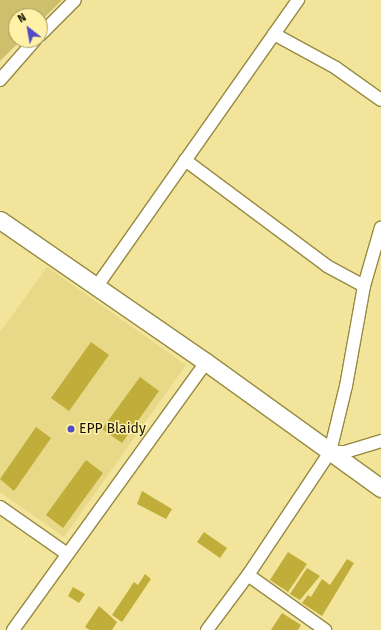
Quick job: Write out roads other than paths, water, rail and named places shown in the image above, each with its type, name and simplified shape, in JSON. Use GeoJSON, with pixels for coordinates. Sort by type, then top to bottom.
{"type":"FeatureCollection","features":[{"type":"Feature","properties":{"kind":"street"},"geometry":{"type":"LineString","coordinates":[[48,27],[74,0]]}},
{"type":"Feature","properties":{"kind":"street"},"geometry":{"type":"LineString","coordinates":[[97,286],[298,0]]}},
{"type":"Feature","properties":{"kind":"street"},"geometry":{"type":"LineString","coordinates":[[274,34],[336,68],[381,100]]}},
{"type":"Feature","properties":{"kind":"street"},"geometry":{"type":"LineString","coordinates":[[0,80],[28,48]]}},
{"type":"Feature","properties":{"kind":"street"},"geometry":{"type":"LineString","coordinates":[[185,160],[327,266],[364,286]]}},
{"type":"Feature","properties":{"kind":"street"},"geometry":{"type":"LineString","coordinates":[[0,220],[206,362],[381,488]]}},
{"type":"Feature","properties":{"kind":"street"},"geometry":{"type":"LineString","coordinates":[[207,630],[248,575],[330,452],[346,386],[364,286],[381,227]]}},
{"type":"Feature","properties":{"kind":"street"},"geometry":{"type":"LineString","coordinates":[[13,630],[206,362]]}},
{"type":"Feature","properties":{"kind":"street"},"geometry":{"type":"LineString","coordinates":[[330,452],[344,452],[381,441]]}},
{"type":"Feature","properties":{"kind":"street"},"geometry":{"type":"LineString","coordinates":[[0,507],[67,554]]}},
{"type":"Feature","properties":{"kind":"street"},"geometry":{"type":"LineString","coordinates":[[248,575],[325,630]]}},
{"type":"Feature","properties":{"kind":"place","name":"EPP Blaidy"},"geometry":{"type":"Point","coordinates":[71,429]}}]}
